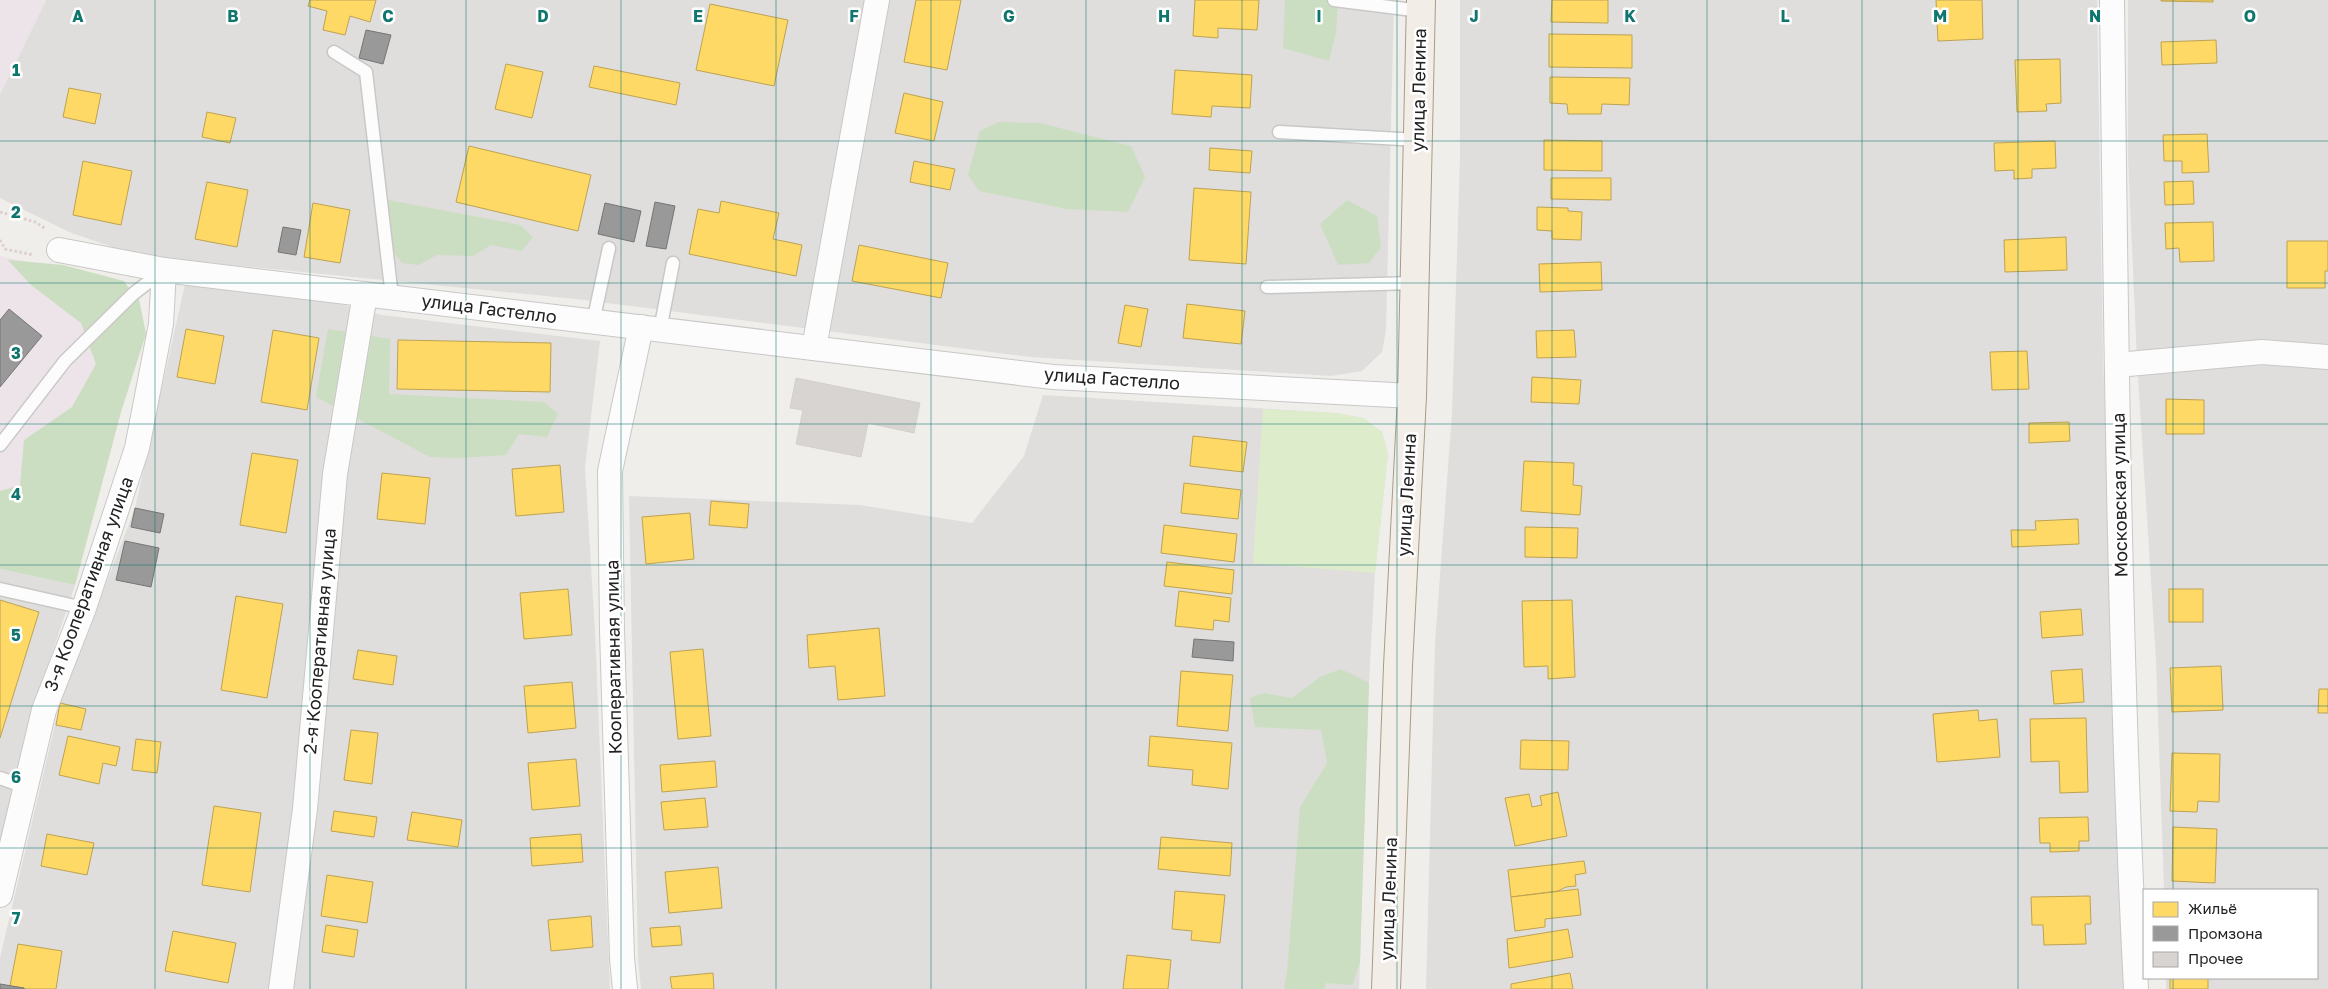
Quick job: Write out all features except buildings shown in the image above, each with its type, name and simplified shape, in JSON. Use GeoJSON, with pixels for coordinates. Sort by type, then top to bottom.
{"type":"FeatureCollection","features":[{"type":"Feature","properties":{"kind":"main road","name":"улица Ленина"},"geometry":{"type":"LineString","coordinates":[[1386,989],[1398,666],[1412,396],[1421,5]]}},
{"type":"Feature","properties":{"kind":"street"},"geometry":{"type":"LineString","coordinates":[[814,348],[876,0]]}},
{"type":"Feature","properties":{"kind":"street","name":"Московская улица"},"geometry":{"type":"LineString","coordinates":[[2112,0],[2117,365],[2128,827],[2136,989]]}},
{"type":"Feature","properties":{"kind":"street","name":"улица Гастелло"},"geometry":{"type":"LineString","coordinates":[[59,250],[164,270],[1052,376],[1412,396]]}},
{"type":"Feature","properties":{"kind":"street","name":"3-я Кооперативная улица"},"geometry":{"type":"LineString","coordinates":[[0,895],[24,787],[44,710],[84,608],[137,448],[161,324],[164,270]]}},
{"type":"Feature","properties":{"kind":"street","name":"2-я Кооперативная улица"},"geometry":{"type":"LineString","coordinates":[[281,989],[305,809],[335,474],[365,294]]}},
{"type":"Feature","properties":{"kind":"street","name":"Кооперативная улица"},"geometry":{"type":"LineString","coordinates":[[625,989],[622,958],[612,630],[610,470],[651,329]]}},
{"type":"Feature","properties":{"kind":"street"},"geometry":{"type":"LineString","coordinates":[[2117,365],[2262,352],[2328,357]]}},
{"type":"Feature","properties":{"kind":"lane"},"geometry":{"type":"LineString","coordinates":[[1334,0],[1421,5]]}},
{"type":"Feature","properties":{"kind":"lane"},"geometry":{"type":"LineString","coordinates":[[334,52],[366,72],[392,297]]}},
{"type":"Feature","properties":{"kind":"lane"},"geometry":{"type":"LineString","coordinates":[[1280,132],[1418,140]]}},
{"type":"Feature","properties":{"kind":"lane"},"geometry":{"type":"LineString","coordinates":[[593,322],[609,248]]}},
{"type":"Feature","properties":{"kind":"lane"},"geometry":{"type":"LineString","coordinates":[[651,329],[673,262]]}},
{"type":"Feature","properties":{"kind":"lane"},"geometry":{"type":"LineString","coordinates":[[0,445],[65,361],[133,294],[164,270]]}},
{"type":"Feature","properties":{"kind":"lane"},"geometry":{"type":"LineString","coordinates":[[1267,287],[1414,283]]}},
{"type":"Feature","properties":{"kind":"lane"},"geometry":{"type":"LineString","coordinates":[[0,589],[84,608]]}},
{"type":"Feature","properties":{"kind":"lane"},"geometry":{"type":"LineString","coordinates":[[0,778],[24,787]]}},
{"type":"Feature","properties":{"kind":"path"},"geometry":{"type":"LineString","coordinates":[[0,212],[35,222],[49,230],[59,250],[42,256],[26,255],[5,249],[0,240]]}},
{"type":"Feature","properties":{"kind":"shaded area"},"geometry":{"type":"Polygon","coordinates":[[[0,0],[46,0],[0,94],[0,0]]]}},
{"type":"Feature","properties":{"kind":"shaded area"},"geometry":{"type":"Polygon","coordinates":[[[46,0],[1394,0],[1386,330],[1382,352],[1362,371],[1331,376],[1030,357],[576,299],[180,260],[121,250],[69,232],[0,198],[0,94],[46,0]]]}},
{"type":"Feature","properties":{"kind":"shaded area"},"geometry":{"type":"Polygon","coordinates":[[[1460,0],[2097,0],[2103,358],[2126,989],[1426,989],[1435,643],[1452,413],[1460,159],[1460,0]]]}},
{"type":"Feature","properties":{"kind":"shaded area"},"geometry":{"type":"Polygon","coordinates":[[[2128,0],[2328,0],[2328,989],[2166,989],[2166,979],[2318,979],[2318,889],[2164,889],[2156,660],[2137,361],[2128,157],[2128,0]]]}},
{"type":"Feature","properties":{"kind":"shaded area"},"geometry":{"type":"Polygon","coordinates":[[[0,256],[124,281],[140,306],[121,412],[75,585],[0,569],[0,256]]]}},
{"type":"Feature","properties":{"kind":"shaded area"},"geometry":{"type":"Polygon","coordinates":[[[185,284],[329,301],[382,315],[600,341],[585,467],[595,632],[610,989],[0,989],[0,958],[60,703],[135,508],[185,284]]]}},
{"type":"Feature","properties":{"kind":"shaded area"},"geometry":{"type":"Polygon","coordinates":[[[1043,395],[1336,413],[1363,418],[1382,432],[1388,454],[1375,573],[1369,683],[1359,989],[641,989],[638,958],[629,496],[860,505],[972,523],[1024,456],[1043,395]]]}},
{"type":"Feature","properties":{"kind":"shaded area"},"geometry":{"type":"Polygon","coordinates":[[[0,569],[75,585],[32,713],[0,840],[0,569]]]}},
{"type":"Feature","properties":{"kind":"green space"},"geometry":{"type":"Polygon","coordinates":[[[1285,0],[1338,0],[1336,33],[1329,61],[1283,48],[1285,0]]]}},
{"type":"Feature","properties":{"kind":"green space"},"geometry":{"type":"Polygon","coordinates":[[[999,122],[1040,123],[1131,146],[1145,177],[1128,212],[1067,209],[979,191],[968,175],[980,131],[999,122]]]}},
{"type":"Feature","properties":{"kind":"green space"},"geometry":{"type":"Polygon","coordinates":[[[388,200],[520,225],[533,237],[522,251],[491,245],[473,256],[437,255],[419,265],[402,263],[391,248],[388,200]]]}},
{"type":"Feature","properties":{"kind":"green space"},"geometry":{"type":"Polygon","coordinates":[[[1347,200],[1377,216],[1381,247],[1369,263],[1338,265],[1320,224],[1347,200]]]}},
{"type":"Feature","properties":{"kind":"green space"},"geometry":{"type":"Polygon","coordinates":[[[8,260],[63,265],[124,281],[139,299],[146,334],[121,412],[75,585],[0,569],[0,491],[20,485],[24,440],[72,407],[96,364],[81,323],[31,285],[8,260]]]}},
{"type":"Feature","properties":{"kind":"green space"},"geometry":{"type":"Polygon","coordinates":[[[328,329],[390,339],[389,394],[544,402],[558,414],[547,437],[519,434],[506,455],[458,458],[430,457],[316,397],[328,329]]]}},
{"type":"Feature","properties":{"kind":"green space"},"geometry":{"type":"Polygon","coordinates":[[[1263,409],[1336,413],[1363,418],[1382,432],[1388,454],[1375,573],[1253,563],[1263,409]]]}},
{"type":"Feature","properties":{"kind":"green space"},"geometry":{"type":"Polygon","coordinates":[[[1341,669],[1369,683],[1360,962],[1352,985],[1326,983],[1324,989],[1284,989],[1300,807],[1327,763],[1321,730],[1255,727],[1250,698],[1264,693],[1292,698],[1320,677],[1341,669]]]}}]}
